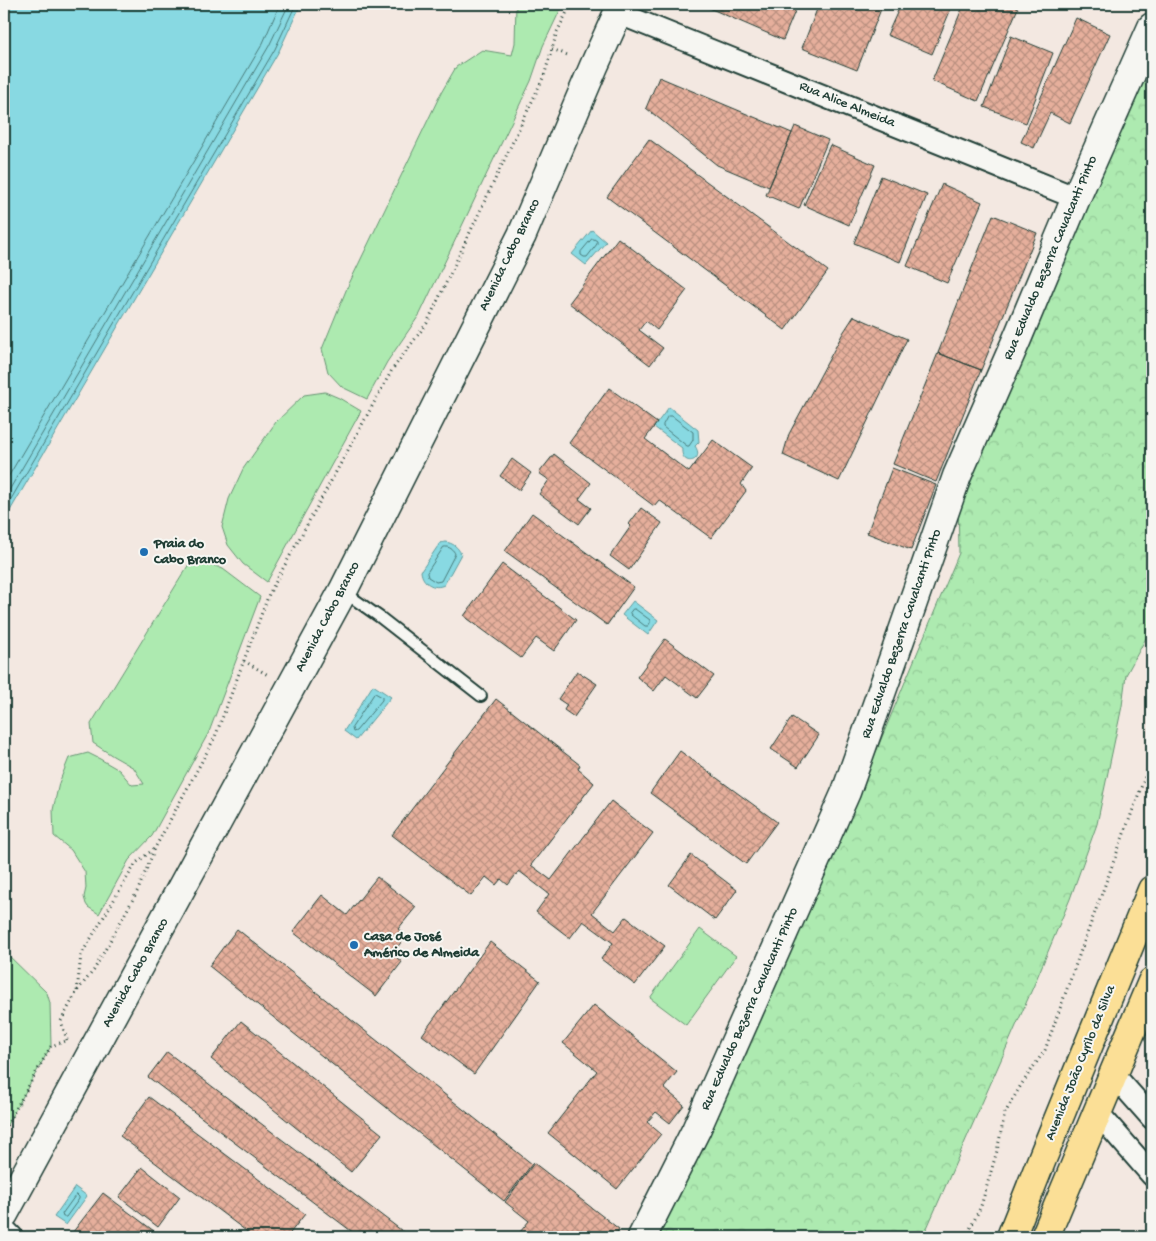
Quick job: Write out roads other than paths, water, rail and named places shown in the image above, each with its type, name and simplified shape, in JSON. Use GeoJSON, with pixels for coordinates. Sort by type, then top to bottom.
{"type":"FeatureCollection","features":[{"type":"Feature","properties":{"kind":"main road","name":"Avenida Cabo Branco"},"geometry":{"type":"LineString","coordinates":[[4,1214],[343,591],[522,235],[620,8]]}},
{"type":"Feature","properties":{"kind":"main road","name":"Rua Edvaldo Bezerra Cavalcanti Pinto"},"geometry":{"type":"LineString","coordinates":[[642,1237],[696,1130],[846,792],[957,476],[1076,198],[1152,27]]}},
{"type":"Feature","properties":{"kind":"main road","name":"Avenida João Cyrilo da Silva"},"geometry":{"type":"LineString","coordinates":[[1011,1237],[1152,890]]}},
{"type":"Feature","properties":{"kind":"main road"},"geometry":{"type":"LineString","coordinates":[[1045,1237],[1152,982]]}},
{"type":"Feature","properties":{"kind":"street","name":"Rua Alice Almeida"},"geometry":{"type":"LineString","coordinates":[[620,8],[1076,198]]}},
{"type":"Feature","properties":{"kind":"street"},"geometry":{"type":"LineString","coordinates":[[1114,1076],[1152,1118]]}},
{"type":"Feature","properties":{"kind":"street"},"geometry":{"type":"LineString","coordinates":[[1098,1112],[1152,1175]]}},
{"type":"Feature","properties":{"kind":"street"},"geometry":{"type":"LineString","coordinates":[[4,1228],[12,1237]]}},
{"type":"Feature","properties":{"kind":"lane"},"geometry":{"type":"LineString","coordinates":[[343,591],[381,618],[481,696]]}},
{"type":"Feature","properties":{"kind":"water"},"geometry":{"type":"Polygon","coordinates":[[[4,4],[301,4],[279,51],[4,521],[4,4]]]}},
{"type":"Feature","properties":{"kind":"water"},"geometry":{"type":"Polygon","coordinates":[[[592,230],[606,242],[586,265],[572,254],[592,230]]]}},
{"type":"Feature","properties":{"kind":"water"},"geometry":{"type":"Polygon","coordinates":[[[669,407],[698,430],[699,442],[695,446],[698,452],[692,461],[685,458],[682,454],[682,448],[654,427],[669,407]]]}},
{"type":"Feature","properties":{"kind":"water"},"geometry":{"type":"Polygon","coordinates":[[[445,542],[455,546],[461,554],[444,585],[436,587],[426,582],[421,571],[440,543],[445,542]]]}},
{"type":"Feature","properties":{"kind":"water"},"geometry":{"type":"Polygon","coordinates":[[[633,601],[658,620],[648,635],[622,615],[633,601]]]}},
{"type":"Feature","properties":{"kind":"water"},"geometry":{"type":"Polygon","coordinates":[[[373,685],[391,697],[356,740],[344,731],[373,685]]]}},
{"type":"Feature","properties":{"kind":"water"},"geometry":{"type":"Polygon","coordinates":[[[75,1187],[87,1196],[66,1225],[54,1217],[75,1187]]]}},
{"type":"Feature","properties":{"kind":"place","name":"Praia do Cabo Branco"},"geometry":{"type":"Point","coordinates":[144,552]}},
{"type":"Feature","properties":{"kind":"place","name":"Casa de José Américo de Almeida"},"geometry":{"type":"Point","coordinates":[354,945]}}]}
